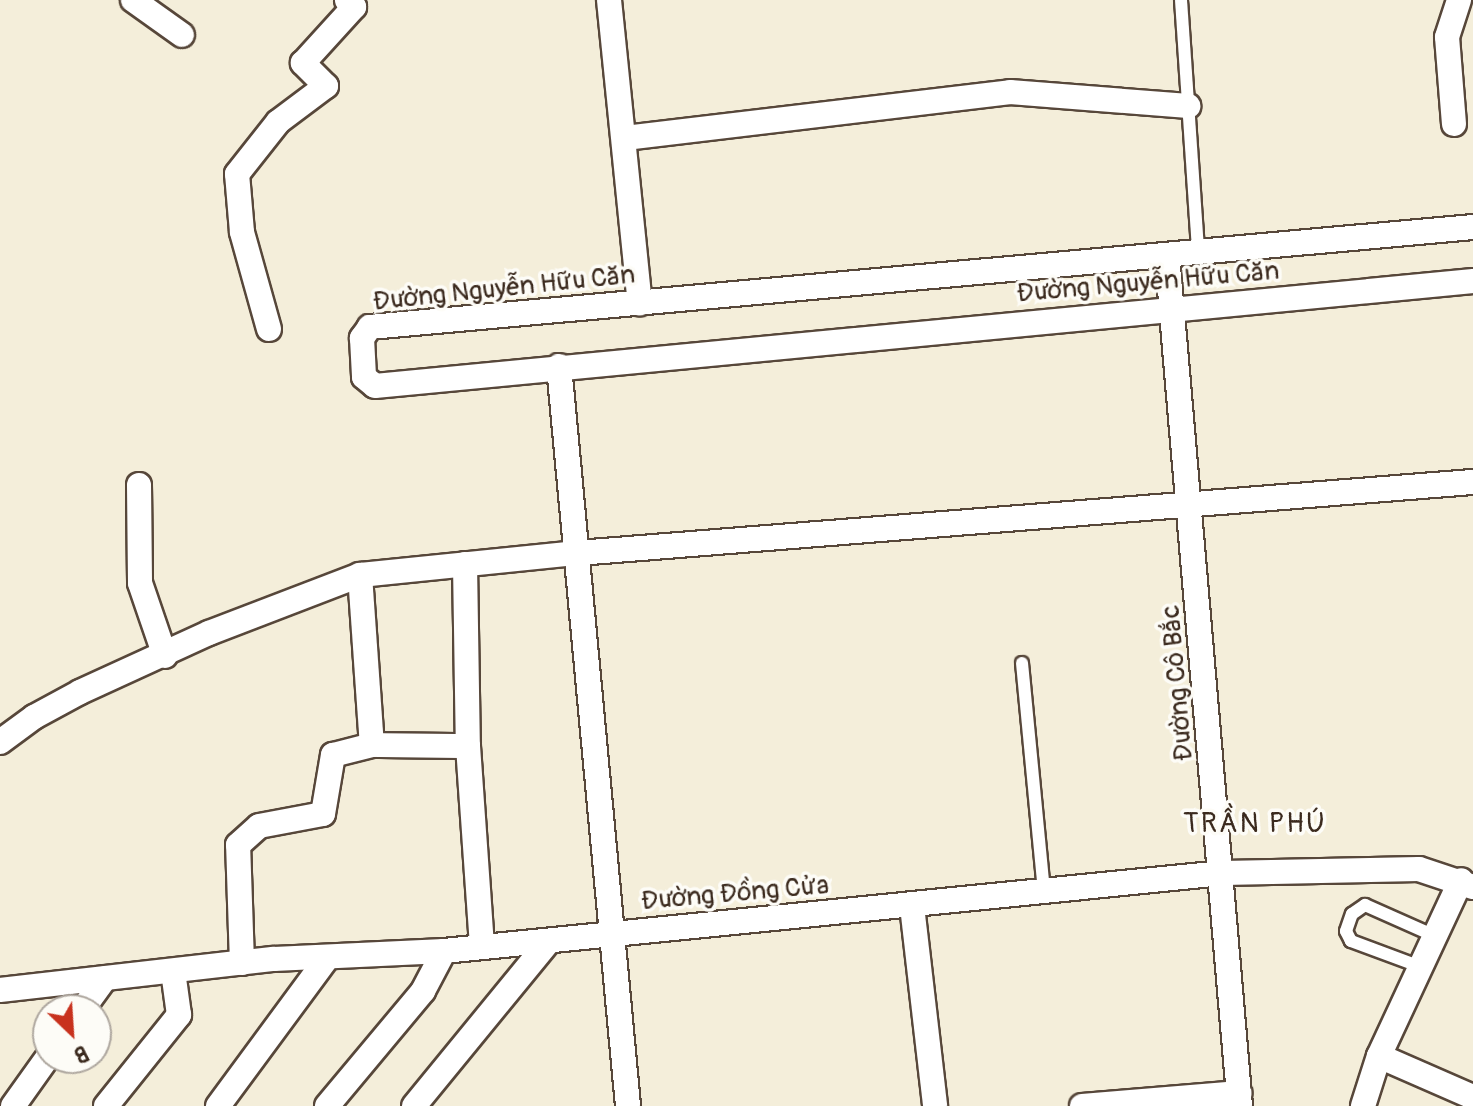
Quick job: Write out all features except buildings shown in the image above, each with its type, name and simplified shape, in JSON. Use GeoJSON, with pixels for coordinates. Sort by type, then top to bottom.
{"type":"FeatureCollection","features":[{"type":"Feature","properties":{"kind":"street"},"geometry":{"type":"LineString","coordinates":[[133,0],[182,35]]}},
{"type":"Feature","properties":{"kind":"street"},"geometry":{"type":"LineString","coordinates":[[269,329],[242,232],[237,174],[278,122],[326,86],[303,63],[354,7],[347,0]]}},
{"type":"Feature","properties":{"kind":"street"},"geometry":{"type":"LineString","coordinates":[[609,0],[640,303]]}},
{"type":"Feature","properties":{"kind":"street"},"geometry":{"type":"LineString","coordinates":[[1454,124],[1447,37],[1459,0]]}},
{"type":"Feature","properties":{"kind":"street"},"geometry":{"type":"LineString","coordinates":[[625,138],[1010,92],[1188,106]]}},
{"type":"Feature","properties":{"kind":"street","name":"Đường Nguyễn Hữu Căn"},"geometry":{"type":"LineString","coordinates":[[1473,227],[370,327],[362,338],[364,377],[375,386],[1473,281]]}},
{"type":"Feature","properties":{"kind":"street","name":"Đường Cô Bắc"},"geometry":{"type":"LineString","coordinates":[[1167,255],[1223,873],[1240,1100]]}},
{"type":"Feature","properties":{"kind":"street"},"geometry":{"type":"LineString","coordinates":[[559,366],[628,1106]]}},
{"type":"Feature","properties":{"kind":"street"},"geometry":{"type":"LineString","coordinates":[[0,742],[34,717],[80,692],[165,656],[209,633],[360,575],[578,553],[1473,482]]}},
{"type":"Feature","properties":{"kind":"street"},"geometry":{"type":"LineString","coordinates":[[139,485],[140,583],[165,656]]}},
{"type":"Feature","properties":{"kind":"street"},"geometry":{"type":"LineString","coordinates":[[465,564],[468,746],[482,947]]}},
{"type":"Feature","properties":{"kind":"street"},"geometry":{"type":"LineString","coordinates":[[360,575],[372,745]]}},
{"type":"Feature","properties":{"kind":"street"},"geometry":{"type":"LineString","coordinates":[[242,963],[238,845],[259,826],[323,814],[333,755],[372,745],[468,746]]}},
{"type":"Feature","properties":{"kind":"street","name":"Đường Đồng Cửa"},"geometry":{"type":"LineString","coordinates":[[0,990],[242,963],[444,951],[1223,873],[1391,868],[1435,872],[1467,883]]}},
{"type":"Feature","properties":{"kind":"street"},"geometry":{"type":"LineString","coordinates":[[1363,1106],[1379,1056],[1435,936],[1467,883]]}},
{"type":"Feature","properties":{"kind":"street"},"geometry":{"type":"LineString","coordinates":[[912,906],[935,1106]]}},
{"type":"Feature","properties":{"kind":"street"},"geometry":{"type":"LineString","coordinates":[[414,1106],[549,941]]}},
{"type":"Feature","properties":{"kind":"street"},"geometry":{"type":"LineString","coordinates":[[327,1106],[423,991],[444,951]]}},
{"type":"Feature","properties":{"kind":"street"},"geometry":{"type":"LineString","coordinates":[[218,1106],[328,957]]}},
{"type":"Feature","properties":{"kind":"street"},"geometry":{"type":"LineString","coordinates":[[106,1106],[179,1015],[173,971]]}},
{"type":"Feature","properties":{"kind":"street"},"geometry":{"type":"LineString","coordinates":[[94,994],[105,978]]}},
{"type":"Feature","properties":{"kind":"street"},"geometry":{"type":"LineString","coordinates":[[1379,1056],[1473,1097]]}},
{"type":"Feature","properties":{"kind":"street"},"geometry":{"type":"LineString","coordinates":[[13,1106],[36,1074]]}},
{"type":"Feature","properties":{"kind":"street"},"geometry":{"type":"LineString","coordinates":[[1082,1106],[1240,1100]]}},
{"type":"Feature","properties":{"kind":"lane"},"geometry":{"type":"LineString","coordinates":[[1181,0],[1198,252]]}},
{"type":"Feature","properties":{"kind":"lane"},"geometry":{"type":"LineString","coordinates":[[1022,663],[1044,892]]}},
{"type":"Feature","properties":{"kind":"lane"},"geometry":{"type":"LineString","coordinates":[[1421,967],[1351,941],[1346,931],[1352,914],[1365,905],[1435,936]]}},
{"type":"Feature","properties":{"kind":"district","name":"TRẦN PHÚ"},"geometry":{"type":"Point","coordinates":[1255,824]}}]}
